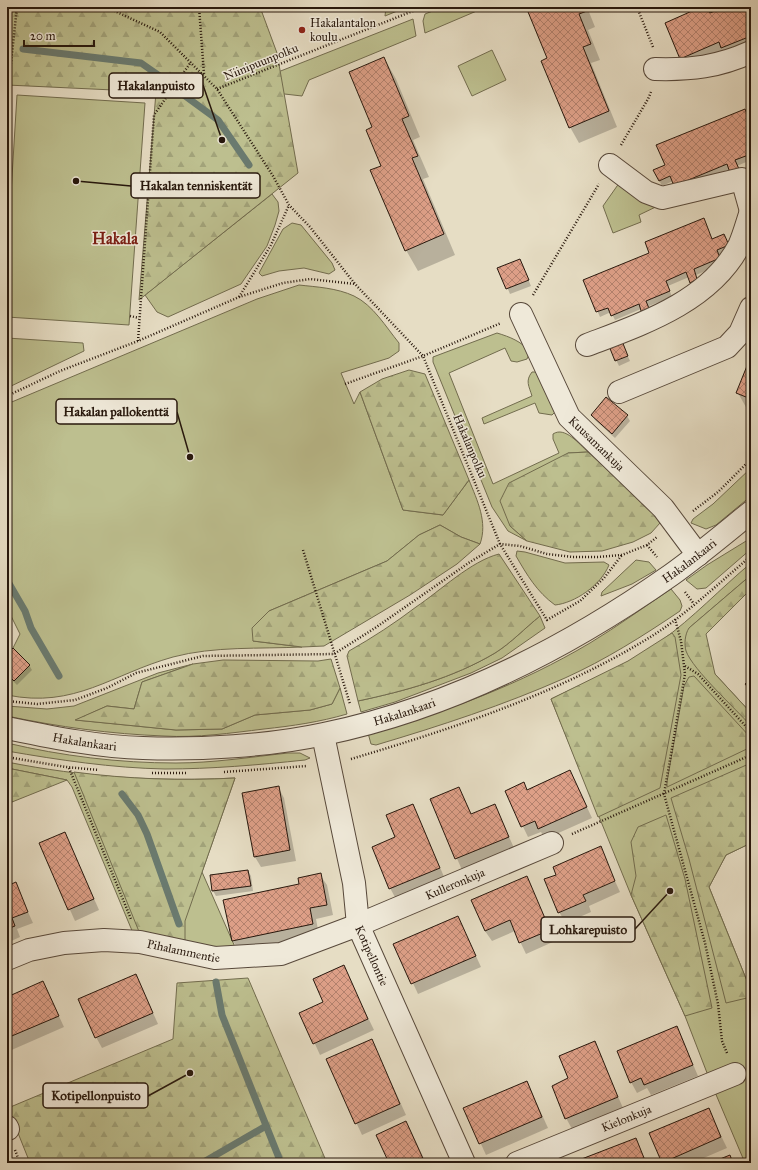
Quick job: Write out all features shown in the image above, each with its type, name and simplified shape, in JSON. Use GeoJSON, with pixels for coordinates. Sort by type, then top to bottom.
{"type":"FeatureCollection","features":[{"type":"Feature","properties":{"kind":"street"},"geometry":{"type":"LineString","coordinates":[[655,69],[702,68],[729,62],[751,52]]}},
{"type":"Feature","properties":{"kind":"street"},"geometry":{"type":"LineString","coordinates":[[587,345],[648,322],[686,300],[719,275],[739,246],[751,211],[746,175],[662,198],[646,192],[610,165]]}},
{"type":"Feature","properties":{"kind":"street"},"geometry":{"type":"LineString","coordinates":[[619,392],[727,347],[740,333],[751,308]]}},
{"type":"Feature","properties":{"kind":"street","name":"Kuusamankuja"},"geometry":{"type":"LineString","coordinates":[[522,314],[568,417],[664,508],[698,555]]}},
{"type":"Feature","properties":{"kind":"street","name":"Hakalankaari"},"geometry":{"type":"LineString","coordinates":[[7,728],[89,742],[141,748],[196,748],[262,743],[323,735],[392,716],[463,692],[538,657],[606,617],[671,575],[751,512]]}},
{"type":"Feature","properties":{"kind":"street","name":"Kotipellontie"},"geometry":{"type":"LineString","coordinates":[[323,735],[354,883],[358,925],[464,1163]]}},
{"type":"Feature","properties":{"kind":"street","name":"Kulleronkuja"},"geometry":{"type":"LineString","coordinates":[[358,925],[552,843]]}},
{"type":"Feature","properties":{"kind":"street","name":"Pihalammentie"},"geometry":{"type":"LineString","coordinates":[[7,959],[29,950],[64,943],[104,940],[140,942],[215,958],[281,954],[358,925]]}},
{"type":"Feature","properties":{"kind":"street","name":"Kielonkuja"},"geometry":{"type":"LineString","coordinates":[[517,1163],[735,1074]]}},
{"type":"Feature","properties":{"kind":"path"},"geometry":{"type":"LineString","coordinates":[[7,100],[17,7]]}},
{"type":"Feature","properties":{"kind":"path"},"geometry":{"type":"LineString","coordinates":[[106,7],[160,32],[204,74],[217,89],[273,176],[288,205],[310,227],[355,284],[423,356]]}},
{"type":"Feature","properties":{"kind":"path"},"geometry":{"type":"LineString","coordinates":[[199,7],[204,74]]}},
{"type":"Feature","properties":{"kind":"path","name":"Niinipuunpolku"},"geometry":{"type":"LineString","coordinates":[[217,89],[423,7]]}},
{"type":"Feature","properties":{"kind":"path"},"geometry":{"type":"LineString","coordinates":[[138,341],[154,115],[191,62]]}},
{"type":"Feature","properties":{"kind":"path"},"geometry":{"type":"LineString","coordinates":[[239,297],[271,245],[288,205]]}},
{"type":"Feature","properties":{"kind":"path"},"geometry":{"type":"LineString","coordinates":[[7,396],[60,371],[138,341],[239,297],[283,283],[310,279],[355,284]]}},
{"type":"Feature","properties":{"kind":"path"},"geometry":{"type":"LineString","coordinates":[[345,384],[423,356],[522,314]]}},
{"type":"Feature","properties":{"kind":"path"},"geometry":{"type":"LineString","coordinates":[[130,316],[139,318]]}},
{"type":"Feature","properties":{"kind":"path","name":"Hakalanpolku"},"geometry":{"type":"LineString","coordinates":[[423,356],[500,544],[547,620],[580,601],[604,578],[622,555]]}},
{"type":"Feature","properties":{"kind":"path"},"geometry":{"type":"LineString","coordinates":[[7,701],[37,704],[75,700],[106,688],[136,673],[203,656],[334,654],[375,628],[470,562],[500,544],[520,546],[547,554],[573,557],[622,555],[647,545],[718,492],[751,459]]}},
{"type":"Feature","properties":{"kind":"path"},"geometry":{"type":"LineString","coordinates":[[303,550],[334,654]]}},
{"type":"Feature","properties":{"kind":"path"},"geometry":{"type":"LineString","coordinates":[[675,619],[680,635],[684,674],[664,794],[705,943],[718,1004],[722,1041],[735,1074]]}},
{"type":"Feature","properties":{"kind":"path"},"geometry":{"type":"LineString","coordinates":[[684,666],[698,674],[751,732]]}},
{"type":"Feature","properties":{"kind":"path"},"geometry":{"type":"LineString","coordinates":[[552,843],[751,755]]}},
{"type":"Feature","properties":{"kind":"path"},"geometry":{"type":"LineString","coordinates":[[70,768],[140,942]]}},
{"type":"Feature","properties":{"kind":"green space"},"geometry":{"type":"Polygon","coordinates":[[[7,7],[260,7],[277,53],[298,173],[139,300],[156,92],[7,85],[7,7]]]}},
{"type":"Feature","properties":{"kind":"green space"},"geometry":{"type":"Polygon","coordinates":[[[386,7],[407,7],[385,16],[386,7]]]}},
{"type":"Feature","properties":{"kind":"green space"},"geometry":{"type":"Polygon","coordinates":[[[443,7],[486,7],[425,33],[423,21],[425,14],[443,7]]]}},
{"type":"Feature","properties":{"kind":"green space"},"geometry":{"type":"Polygon","coordinates":[[[413,19],[416,36],[309,80],[302,96],[267,92],[245,85],[413,19]]]}},
{"type":"Feature","properties":{"kind":"green space"},"geometry":{"type":"Polygon","coordinates":[[[492,50],[506,80],[472,96],[458,66],[492,50]]]}},
{"type":"Feature","properties":{"kind":"green space"},"geometry":{"type":"Polygon","coordinates":[[[17,95],[145,103],[129,325],[7,317],[7,259],[17,95]]]}},
{"type":"Feature","properties":{"kind":"green space"},"geometry":{"type":"Polygon","coordinates":[[[622,179],[666,202],[639,215],[641,222],[613,233],[603,206],[622,179]]]}},
{"type":"Feature","properties":{"kind":"green space"},"geometry":{"type":"Polygon","coordinates":[[[272,194],[278,202],[279,211],[275,225],[267,246],[241,284],[168,317],[157,312],[145,295],[272,194]]]}},
{"type":"Feature","properties":{"kind":"green space"},"geometry":{"type":"Polygon","coordinates":[[[292,223],[301,225],[332,263],[335,270],[329,274],[304,268],[279,271],[262,276],[259,273],[283,229],[292,223]]]}},
{"type":"Feature","properties":{"kind":"green space"},"geometry":{"type":"Polygon","coordinates":[[[299,285],[341,291],[361,300],[379,317],[399,343],[399,351],[389,358],[341,373],[354,404],[360,392],[403,510],[443,515],[469,480],[478,503],[482,519],[483,528],[480,544],[461,537],[440,525],[419,535],[387,561],[269,611],[253,641],[302,647],[237,649],[189,653],[151,664],[93,688],[73,694],[31,698],[7,695],[7,674],[14,681],[30,665],[13,648],[20,634],[7,608],[7,404],[257,299],[299,285]]]}},
{"type":"Feature","properties":{"kind":"green space"},"geometry":{"type":"Polygon","coordinates":[[[497,333],[511,338],[523,345],[530,352],[527,359],[517,362],[511,361],[505,348],[449,373],[493,484],[559,453],[553,439],[553,434],[558,432],[562,432],[572,437],[588,452],[568,453],[510,526],[527,541],[508,531],[492,507],[433,362],[433,357],[497,333]]]}},
{"type":"Feature","properties":{"kind":"green space"},"geometry":{"type":"Polygon","coordinates":[[[7,338],[83,343],[84,351],[7,388],[7,338]]]}},
{"type":"Feature","properties":{"kind":"green space"},"geometry":{"type":"Polygon","coordinates":[[[409,370],[425,374],[469,480],[443,515],[403,510],[360,392],[382,379],[409,370]]]}},
{"type":"Feature","properties":{"kind":"green space"},"geometry":{"type":"Polygon","coordinates":[[[532,372],[538,372],[555,412],[552,415],[539,413],[535,403],[484,424],[482,418],[532,396],[528,381],[532,372]]]}},
{"type":"Feature","properties":{"kind":"green space"},"geometry":{"type":"Polygon","coordinates":[[[588,452],[655,513],[660,523],[651,533],[633,542],[602,551],[570,552],[527,541],[510,526],[500,501],[509,483],[568,453],[588,452]]]}},
{"type":"Feature","properties":{"kind":"green space"},"geometry":{"type":"Polygon","coordinates":[[[751,468],[751,496],[716,525],[706,529],[691,523],[693,519],[713,504],[751,468]]]}},
{"type":"Feature","properties":{"kind":"green space"},"geometry":{"type":"Polygon","coordinates":[[[440,525],[461,537],[480,544],[457,564],[410,595],[324,646],[302,647],[253,641],[252,628],[269,611],[387,561],[419,535],[440,525]]]}},
{"type":"Feature","properties":{"kind":"green space"},"geometry":{"type":"Polygon","coordinates":[[[751,538],[751,549],[706,588],[697,589],[686,580],[707,565],[751,538]]]}},
{"type":"Feature","properties":{"kind":"green space"},"geometry":{"type":"Polygon","coordinates":[[[517,551],[565,563],[604,562],[609,565],[600,579],[586,592],[571,601],[555,605],[543,595],[533,583],[516,556],[517,551]]]}},
{"type":"Feature","properties":{"kind":"green space"},"geometry":{"type":"Polygon","coordinates":[[[499,554],[540,616],[501,649],[462,670],[428,683],[358,701],[347,656],[349,651],[392,625],[456,577],[478,563],[499,554]]]}},
{"type":"Feature","properties":{"kind":"green space"},"geometry":{"type":"Polygon","coordinates":[[[636,560],[649,562],[656,570],[632,584],[601,596],[602,592],[636,560]]]}},
{"type":"Feature","properties":{"kind":"green space"},"geometry":{"type":"Polygon","coordinates":[[[751,563],[751,575],[689,628],[715,674],[751,713],[751,843],[726,855],[709,887],[751,991],[751,1163],[745,1163],[709,1078],[685,1016],[631,895],[551,699],[608,672],[648,650],[684,623],[751,563]]]}},
{"type":"Feature","properties":{"kind":"green space"},"geometry":{"type":"Polygon","coordinates":[[[751,575],[751,589],[706,634],[715,674],[751,713],[751,726],[697,668],[686,651],[685,642],[689,628],[751,575]]]}},
{"type":"Feature","properties":{"kind":"green space"},"geometry":{"type":"Polygon","coordinates":[[[671,589],[680,600],[682,606],[680,611],[595,663],[542,688],[448,723],[376,745],[371,744],[368,733],[454,707],[537,672],[600,637],[671,589]]]}},
{"type":"Feature","properties":{"kind":"green space"},"geometry":{"type":"Polygon","coordinates":[[[540,616],[545,628],[502,658],[471,673],[395,702],[361,712],[358,701],[428,683],[446,677],[479,662],[501,649],[540,616]]]}},
{"type":"Feature","properties":{"kind":"green space"},"geometry":{"type":"Polygon","coordinates":[[[672,633],[675,637],[681,675],[660,788],[598,817],[551,699],[628,661],[672,633]]]}},
{"type":"Feature","properties":{"kind":"green space"},"geometry":{"type":"Polygon","coordinates":[[[331,659],[340,688],[332,704],[310,710],[255,715],[222,729],[176,730],[75,720],[107,706],[134,709],[142,682],[193,664],[223,660],[318,661],[331,659]]]}},
{"type":"Feature","properties":{"kind":"green space"},"geometry":{"type":"Polygon","coordinates":[[[193,664],[142,682],[134,709],[107,706],[76,720],[176,730],[222,729],[255,715],[310,710],[332,704],[340,688],[347,714],[285,727],[214,735],[189,736],[124,734],[7,716],[7,706],[47,709],[74,706],[158,673],[193,664]]]}},
{"type":"Feature","properties":{"kind":"green space"},"geometry":{"type":"Polygon","coordinates":[[[694,676],[751,738],[751,747],[667,787],[684,686],[689,677],[694,676]]]}},
{"type":"Feature","properties":{"kind":"green space"},"geometry":{"type":"Polygon","coordinates":[[[7,743],[49,752],[133,762],[204,762],[288,753],[300,753],[310,758],[305,760],[252,765],[165,769],[86,763],[7,751],[7,743]]]}},
{"type":"Feature","properties":{"kind":"green space"},"geometry":{"type":"Polygon","coordinates":[[[7,762],[92,775],[120,777],[149,779],[235,778],[202,872],[235,947],[217,950],[133,933],[72,787],[67,780],[7,768],[7,762]]]}},
{"type":"Feature","properties":{"kind":"green space"},"geometry":{"type":"Polygon","coordinates":[[[751,763],[751,843],[726,855],[709,887],[751,991],[751,997],[726,1003],[689,859],[671,798],[751,763]]]}},
{"type":"Feature","properties":{"kind":"green space"},"geometry":{"type":"Polygon","coordinates":[[[7,768],[67,780],[7,804],[7,768]]]}},
{"type":"Feature","properties":{"kind":"green space"},"geometry":{"type":"Polygon","coordinates":[[[74,772],[154,779],[235,778],[185,921],[185,943],[140,934],[74,772]]]}},
{"type":"Feature","properties":{"kind":"green space"},"geometry":{"type":"Polygon","coordinates":[[[666,815],[685,879],[712,1008],[685,1016],[631,895],[636,876],[631,842],[638,827],[666,815]]]}},
{"type":"Feature","properties":{"kind":"green space"},"geometry":{"type":"Polygon","coordinates":[[[248,978],[327,1163],[28,1163],[28,1158],[8,1108],[173,1039],[177,983],[248,978]]]}},
{"type":"Feature","properties":{"kind":"building"},"geometry":{"type":"Polygon","coordinates":[[[526,7],[585,7],[587,11],[579,14],[591,44],[583,47],[609,111],[569,128],[541,61],[547,58],[526,7]]]}},
{"type":"Feature","properties":{"kind":"building"},"geometry":{"type":"Polygon","coordinates":[[[701,7],[707,7],[710,13],[725,7],[751,7],[751,36],[721,48],[719,42],[680,59],[665,23],[701,7]]]}},
{"type":"Feature","properties":{"kind":"building"},"geometry":{"type":"Polygon","coordinates":[[[384,57],[409,116],[402,119],[418,156],[412,158],[444,234],[405,251],[370,170],[381,166],[366,130],[372,127],[349,72],[384,57]]]}},
{"type":"Feature","properties":{"kind":"building"},"geometry":{"type":"Polygon","coordinates":[[[745,109],[751,125],[751,154],[735,160],[739,169],[730,173],[727,164],[674,186],[670,176],[659,181],[653,170],[665,165],[656,145],[745,109]]]}},
{"type":"Feature","properties":{"kind":"building"},"geometry":{"type":"Polygon","coordinates":[[[704,218],[712,239],[724,234],[729,245],[717,250],[720,258],[694,269],[697,279],[690,283],[686,272],[666,281],[670,291],[646,301],[650,311],[642,314],[639,304],[611,316],[608,308],[596,312],[583,280],[649,253],[645,242],[704,218]]]}},
{"type":"Feature","properties":{"kind":"building"},"geometry":{"type":"Polygon","coordinates":[[[520,259],[529,280],[506,289],[497,268],[520,259]]]}},
{"type":"Feature","properties":{"kind":"building"},"geometry":{"type":"Polygon","coordinates":[[[622,341],[628,356],[615,361],[609,346],[622,341]]]}},
{"type":"Feature","properties":{"kind":"building"},"geometry":{"type":"Polygon","coordinates":[[[751,356],[751,399],[736,393],[751,356]]]}},
{"type":"Feature","properties":{"kind":"building"},"geometry":{"type":"Polygon","coordinates":[[[606,397],[628,415],[612,434],[591,415],[606,397]]]}},
{"type":"Feature","properties":{"kind":"building"},"geometry":{"type":"Polygon","coordinates":[[[13,648],[30,665],[14,681],[7,674],[7,654],[13,648]]]}},
{"type":"Feature","properties":{"kind":"building"},"geometry":{"type":"Polygon","coordinates":[[[751,678],[751,691],[745,684],[751,678]]]}},
{"type":"Feature","properties":{"kind":"building"},"geometry":{"type":"Polygon","coordinates":[[[570,770],[587,807],[538,829],[535,821],[521,827],[505,791],[524,782],[527,790],[570,770]]]}},
{"type":"Feature","properties":{"kind":"building"},"geometry":{"type":"Polygon","coordinates":[[[279,786],[290,850],[254,857],[242,793],[279,786]]]}},
{"type":"Feature","properties":{"kind":"building"},"geometry":{"type":"Polygon","coordinates":[[[459,787],[471,814],[495,804],[509,837],[455,859],[430,799],[459,787]]]}},
{"type":"Feature","properties":{"kind":"building"},"geometry":{"type":"Polygon","coordinates":[[[413,804],[440,868],[389,889],[372,847],[395,837],[386,815],[413,804]]]}},
{"type":"Feature","properties":{"kind":"building"},"geometry":{"type":"Polygon","coordinates":[[[65,832],[94,899],[68,910],[39,843],[65,832]]]}},
{"type":"Feature","properties":{"kind":"building"},"geometry":{"type":"Polygon","coordinates":[[[601,846],[615,881],[583,895],[586,901],[558,913],[544,879],[556,875],[553,867],[601,846]]]}},
{"type":"Feature","properties":{"kind":"building"},"geometry":{"type":"Polygon","coordinates":[[[248,870],[251,886],[212,891],[210,875],[248,870]]]}},
{"type":"Feature","properties":{"kind":"building"},"geometry":{"type":"Polygon","coordinates":[[[321,873],[327,905],[310,908],[313,924],[232,941],[223,900],[299,884],[298,878],[321,873]]]}},
{"type":"Feature","properties":{"kind":"building"},"geometry":{"type":"Polygon","coordinates":[[[527,876],[550,930],[519,943],[510,920],[485,931],[471,900],[527,876]]]}},
{"type":"Feature","properties":{"kind":"building"},"geometry":{"type":"Polygon","coordinates":[[[16,882],[28,912],[12,918],[15,926],[7,929],[7,886],[16,882]]]}},
{"type":"Feature","properties":{"kind":"building"},"geometry":{"type":"Polygon","coordinates":[[[458,916],[476,956],[411,984],[393,944],[458,916]]]}},
{"type":"Feature","properties":{"kind":"building"},"geometry":{"type":"Polygon","coordinates":[[[344,965],[368,1019],[313,1044],[299,1013],[323,1002],[313,979],[344,965]]]}},
{"type":"Feature","properties":{"kind":"building"},"geometry":{"type":"Polygon","coordinates":[[[136,974],[153,1013],[95,1038],[78,999],[136,974]]]}},
{"type":"Feature","properties":{"kind":"building"},"geometry":{"type":"Polygon","coordinates":[[[43,981],[59,1016],[7,1038],[7,997],[43,981]]]}},
{"type":"Feature","properties":{"kind":"building"},"geometry":{"type":"Polygon","coordinates":[[[677,1026],[693,1065],[644,1085],[641,1078],[630,1083],[617,1051],[677,1026]]]}},
{"type":"Feature","properties":{"kind":"building"},"geometry":{"type":"Polygon","coordinates":[[[372,1039],[400,1104],[355,1124],[326,1059],[372,1039]]]}},
{"type":"Feature","properties":{"kind":"building"},"geometry":{"type":"Polygon","coordinates":[[[595,1041],[618,1097],[565,1119],[552,1086],[568,1078],[559,1056],[595,1041]]]}},
{"type":"Feature","properties":{"kind":"building"},"geometry":{"type":"Polygon","coordinates":[[[527,1081],[542,1117],[479,1144],[463,1108],[527,1081]]]}},
{"type":"Feature","properties":{"kind":"building"},"geometry":{"type":"Polygon","coordinates":[[[709,1108],[721,1137],[662,1163],[649,1133],[709,1108]]]}},
{"type":"Feature","properties":{"kind":"building"},"geometry":{"type":"Polygon","coordinates":[[[406,1121],[425,1163],[389,1163],[376,1135],[406,1121]]]}},
{"type":"Feature","properties":{"kind":"building"},"geometry":{"type":"Polygon","coordinates":[[[636,1138],[646,1163],[580,1163],[579,1160],[636,1138]]]}},
{"type":"Feature","properties":{"kind":"building"},"geometry":{"type":"Polygon","coordinates":[[[730,1155],[733,1163],[710,1163],[730,1155]]]}},
{"type":"Feature","properties":{"kind":"waterway"},"geometry":{"type":"LineString","coordinates":[[23,49],[141,63],[164,79]]}},
{"type":"Feature","properties":{"kind":"waterway"},"geometry":{"type":"LineString","coordinates":[[181,93],[218,120],[249,165]]}},
{"type":"Feature","properties":{"kind":"waterway"},"geometry":{"type":"LineString","coordinates":[[7,580],[25,611],[31,628],[59,676]]}},
{"type":"Feature","properties":{"kind":"waterway"},"geometry":{"type":"LineString","coordinates":[[122,794],[138,815],[147,834],[179,924]]}},
{"type":"Feature","properties":{"kind":"waterway"},"geometry":{"type":"LineString","coordinates":[[216,982],[222,1015],[281,1163]]}},
{"type":"Feature","properties":{"kind":"waterway"},"geometry":{"type":"LineString","coordinates":[[202,1163],[266,1126]]}},
{"type":"Feature","properties":{"kind":"place","name":"Hakalantalon koulu"},"geometry":{"type":"Point","coordinates":[302,30]}},
{"type":"Feature","properties":{"kind":"place","name":"Hakalanpuisto"},"geometry":{"type":"Point","coordinates":[222,140]}},
{"type":"Feature","properties":{"kind":"place","name":"Hakalan tenniskentät"},"geometry":{"type":"Point","coordinates":[76,181]}},
{"type":"Feature","properties":{"kind":"place","name":"Hakalan pallokenttä"},"geometry":{"type":"Point","coordinates":[190,457]}},
{"type":"Feature","properties":{"kind":"place","name":"Lohkarepuisto"},"geometry":{"type":"Point","coordinates":[670,891]}},
{"type":"Feature","properties":{"kind":"place","name":"Kotipellonpuisto"},"geometry":{"type":"Point","coordinates":[190,1073]}},
{"type":"Feature","properties":{"kind":"district","name":"Hakala"},"geometry":{"type":"Point","coordinates":[115,238]}}]}
